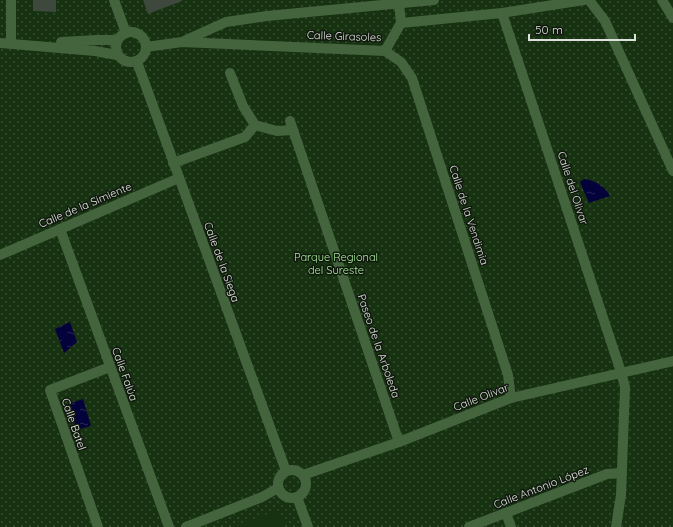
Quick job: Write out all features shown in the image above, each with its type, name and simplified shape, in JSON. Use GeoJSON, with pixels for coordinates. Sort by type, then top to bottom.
{"type":"FeatureCollection","features":[{"type":"Feature","properties":{"kind":"street"},"geometry":{"type":"LineString","coordinates":[[11,0],[11,43]]}},
{"type":"Feature","properties":{"kind":"street"},"geometry":{"type":"LineString","coordinates":[[114,0],[126,33]]}},
{"type":"Feature","properties":{"kind":"street","name":"Calle Girasoles"},"geometry":{"type":"LineString","coordinates":[[182,42],[226,22],[267,16],[434,0]]}},
{"type":"Feature","properties":{"kind":"street"},"geometry":{"type":"LineString","coordinates":[[399,4],[401,23],[502,13],[584,0]]}},
{"type":"Feature","properties":{"kind":"street"},"geometry":{"type":"LineString","coordinates":[[589,0],[605,21],[673,171]]}},
{"type":"Feature","properties":{"kind":"street"},"geometry":{"type":"LineString","coordinates":[[662,0],[673,18]]}},
{"type":"Feature","properties":{"kind":"street","name":"Calle del Olivar"},"geometry":{"type":"LineString","coordinates":[[502,13],[621,372],[624,387],[622,473],[621,495],[616,527]]}},
{"type":"Feature","properties":{"kind":"street","name":"Calle Girasoles"},"geometry":{"type":"LineString","coordinates":[[146,47],[182,42],[385,51],[401,23]]}},
{"type":"Feature","properties":{"kind":"street"},"geometry":{"type":"LineString","coordinates":[[135,32],[141,36],[146,47],[142,58],[137,62],[128,63],[117,55],[115,47],[117,40],[126,33],[135,32]]}},
{"type":"Feature","properties":{"kind":"street"},"geometry":{"type":"LineString","coordinates":[[33,44],[117,40]]}},
{"type":"Feature","properties":{"kind":"street"},"geometry":{"type":"LineString","coordinates":[[0,43],[33,44],[117,55]]}},
{"type":"Feature","properties":{"kind":"street","name":"Calle de la Vendimia"},"geometry":{"type":"LineString","coordinates":[[385,51],[401,62],[412,78],[508,375],[511,398]]}},
{"type":"Feature","properties":{"kind":"street","name":"Calle de la Siega"},"geometry":{"type":"LineString","coordinates":[[137,62],[286,470]]}},
{"type":"Feature","properties":{"kind":"street"},"geometry":{"type":"LineString","coordinates":[[174,163],[245,137],[255,125],[243,106],[230,73]]}},
{"type":"Feature","properties":{"kind":"street","name":"Paseo de la Arboleda"},"geometry":{"type":"LineString","coordinates":[[255,125],[277,131],[291,125],[399,442]]}},
{"type":"Feature","properties":{"kind":"street","name":"Calle de la Simiente"},"geometry":{"type":"LineString","coordinates":[[0,254],[179,178]]}},
{"type":"Feature","properties":{"kind":"street","name":"Calle Falúa"},"geometry":{"type":"LineString","coordinates":[[60,229],[169,527]]}},
{"type":"Feature","properties":{"kind":"street","name":"Calle Olivar"},"geometry":{"type":"LineString","coordinates":[[303,475],[399,442],[511,398],[673,361]]}},
{"type":"Feature","properties":{"kind":"street","name":"Calle Batel"},"geometry":{"type":"LineString","coordinates":[[98,527],[50,390],[110,367]]}},
{"type":"Feature","properties":{"kind":"street"},"geometry":{"type":"LineString","coordinates":[[286,470],[293,470],[303,475],[306,487],[302,494],[297,497],[286,497],[278,488],[279,477],[286,470]]}},
{"type":"Feature","properties":{"kind":"street","name":"Calle Antonio López"},"geometry":{"type":"LineString","coordinates":[[469,527],[607,474],[622,473]]}},
{"type":"Feature","properties":{"kind":"street"},"geometry":{"type":"LineString","coordinates":[[186,527],[262,497],[278,488]]}},
{"type":"Feature","properties":{"kind":"street"},"geometry":{"type":"LineString","coordinates":[[297,497],[308,527]]}},
{"type":"Feature","properties":{"kind":"street"},"geometry":{"type":"LineString","coordinates":[[506,514],[511,527]]}},
{"type":"Feature","properties":{"kind":"green space","name":"Parque Regional del Sureste"},"geometry":{"type":"Polygon","coordinates":[[[0,0],[673,0],[673,527],[0,527],[0,0]]]}},
{"type":"Feature","properties":{"kind":"green space"},"geometry":{"type":"Polygon","coordinates":[[[278,510],[285,527],[235,527],[278,510]]]}},
{"type":"Feature","properties":{"kind":"water"},"geometry":{"type":"Polygon","coordinates":[[[584,179],[599,184],[608,192],[610,196],[589,203],[580,182],[584,179]]]}},
{"type":"Feature","properties":{"kind":"water"},"geometry":{"type":"Polygon","coordinates":[[[70,322],[77,342],[64,353],[55,329],[70,322]]]}},
{"type":"Feature","properties":{"kind":"water"},"geometry":{"type":"Polygon","coordinates":[[[83,399],[91,426],[77,430],[68,404],[83,399]]]}},
{"type":"Feature","properties":{"kind":"building"},"geometry":{"type":"Polygon","coordinates":[[[33,0],[56,0],[56,12],[33,11],[33,0]]]}},
{"type":"Feature","properties":{"kind":"building"},"geometry":{"type":"Polygon","coordinates":[[[143,0],[182,0],[182,1],[148,14],[143,0]]]}}]}
